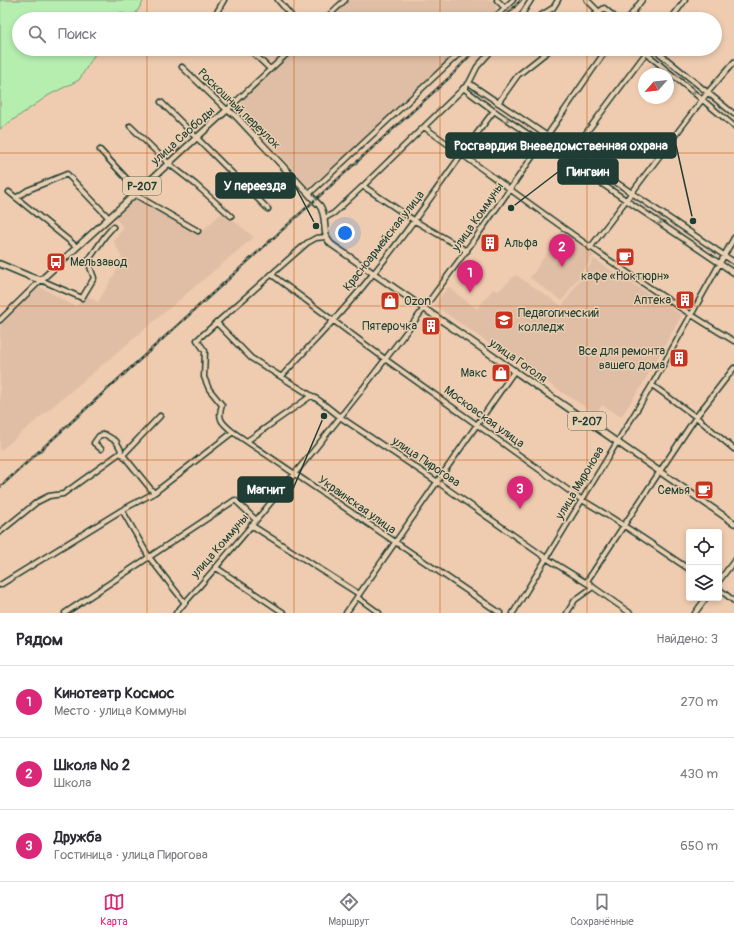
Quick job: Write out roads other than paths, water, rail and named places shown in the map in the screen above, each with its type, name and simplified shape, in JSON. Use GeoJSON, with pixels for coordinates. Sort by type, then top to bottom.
{"type":"FeatureCollection","features":[{"type":"Feature","properties":{"kind":"main road","name":"Роскошный переулок"},"geometry":{"type":"LineString","coordinates":[[227,110],[235,115],[315,200],[322,210],[325,218]]}},
{"type":"Feature","properties":{"kind":"main road","name":"улица Свободы"},"geometry":{"type":"LineString","coordinates":[[41,280],[227,110]]}},
{"type":"Feature","properties":{"kind":"main road"},"geometry":{"type":"LineString","coordinates":[[325,218],[326,236]]}},
{"type":"Feature","properties":{"kind":"main road","name":"улица Гоголя"},"geometry":{"type":"LineString","coordinates":[[326,236],[331,244],[373,274],[660,470],[734,523]]}},
{"type":"Feature","properties":{"kind":"main road"},"geometry":{"type":"LineString","coordinates":[[0,264],[31,278],[41,280]]}},
{"type":"Feature","properties":{"kind":"street"},"geometry":{"type":"LineString","coordinates":[[217,12],[224,0]]}},
{"type":"Feature","properties":{"kind":"street"},"geometry":{"type":"LineString","coordinates":[[278,0],[288,12]]}},
{"type":"Feature","properties":{"kind":"street"},"geometry":{"type":"LineString","coordinates":[[332,12],[345,0]]}},
{"type":"Feature","properties":{"kind":"street"},"geometry":{"type":"LineString","coordinates":[[497,0],[504,7]]}},
{"type":"Feature","properties":{"kind":"street"},"geometry":{"type":"LineString","coordinates":[[499,12],[513,0]]}},
{"type":"Feature","properties":{"kind":"street"},"geometry":{"type":"LineString","coordinates":[[523,12],[531,0]]}},
{"type":"Feature","properties":{"kind":"street"},"geometry":{"type":"LineString","coordinates":[[546,12],[553,8],[558,0]]}},
{"type":"Feature","properties":{"kind":"street"},"geometry":{"type":"LineString","coordinates":[[587,0],[599,12],[604,8],[609,12]]}},
{"type":"Feature","properties":{"kind":"street"},"geometry":{"type":"LineString","coordinates":[[633,12],[642,0]]}},
{"type":"Feature","properties":{"kind":"street"},"geometry":{"type":"LineString","coordinates":[[676,12],[685,0]]}},
{"type":"Feature","properties":{"kind":"street"},"geometry":{"type":"LineString","coordinates":[[256,56],[270,69]]}},
{"type":"Feature","properties":{"kind":"street","name":"улица Свободы"},"geometry":{"type":"LineString","coordinates":[[227,110],[284,56]]}},
{"type":"Feature","properties":{"kind":"street"},"geometry":{"type":"LineString","coordinates":[[309,194],[457,56]]}},
{"type":"Feature","properties":{"kind":"street"},"geometry":{"type":"LineString","coordinates":[[325,218],[334,213],[363,186],[469,83],[477,67],[487,56]]}},
{"type":"Feature","properties":{"kind":"street"},"geometry":{"type":"LineString","coordinates":[[498,103],[518,75],[542,56]]}},
{"type":"Feature","properties":{"kind":"street","name":"улица Коммуны"},"geometry":{"type":"LineString","coordinates":[[178,612],[294,474],[424,308],[467,251],[541,142],[602,56]]}},
{"type":"Feature","properties":{"kind":"street"},"geometry":{"type":"LineString","coordinates":[[571,153],[644,56]]}},
{"type":"Feature","properties":{"kind":"street"},"geometry":{"type":"LineString","coordinates":[[654,56],[702,100],[734,126]]}},
{"type":"Feature","properties":{"kind":"street"},"geometry":{"type":"LineString","coordinates":[[663,56],[734,114]]}},
{"type":"Feature","properties":{"kind":"street"},"geometry":{"type":"LineString","coordinates":[[590,248],[708,92],[734,62]]}},
{"type":"Feature","properties":{"kind":"street","name":"Роскошный переулок"},"geometry":{"type":"LineString","coordinates":[[182,67],[227,110]]}},
{"type":"Feature","properties":{"kind":"street"},"geometry":{"type":"LineString","coordinates":[[469,83],[631,194],[734,262]]}},
{"type":"Feature","properties":{"kind":"street"},"geometry":{"type":"LineString","coordinates":[[463,88],[494,111],[734,273]]}},
{"type":"Feature","properties":{"kind":"street"},"geometry":{"type":"LineString","coordinates":[[161,102],[197,136],[268,209]]}},
{"type":"Feature","properties":{"kind":"street","name":"Красноармейская улица"},"geometry":{"type":"LineString","coordinates":[[282,376],[334,321],[373,274],[415,221],[461,154],[494,111]]}},
{"type":"Feature","properties":{"kind":"street"},"geometry":{"type":"LineString","coordinates":[[130,126],[168,163],[195,184],[231,216]]}},
{"type":"Feature","properties":{"kind":"street"},"geometry":{"type":"LineString","coordinates":[[424,127],[590,248],[691,316],[734,341]]}},
{"type":"Feature","properties":{"kind":"street"},"geometry":{"type":"LineString","coordinates":[[100,150],[136,192],[198,231]]}},
{"type":"Feature","properties":{"kind":"street"},"geometry":{"type":"LineString","coordinates":[[16,198],[28,190],[67,174],[109,218]]}},
{"type":"Feature","properties":{"kind":"street"},"geometry":{"type":"LineString","coordinates":[[363,186],[415,221],[467,251]]}},
{"type":"Feature","properties":{"kind":"street"},"geometry":{"type":"LineString","coordinates":[[9,192],[77,247]]}},
{"type":"Feature","properties":{"kind":"street"},"geometry":{"type":"LineString","coordinates":[[41,280],[82,298],[94,278],[89,266],[91,256],[113,227]]}},
{"type":"Feature","properties":{"kind":"street"},"geometry":{"type":"LineString","coordinates":[[216,322],[307,244],[316,238],[326,236]]}},
{"type":"Feature","properties":{"kind":"street","name":"улица Миронова"},"geometry":{"type":"LineString","coordinates":[[513,613],[652,386],[721,264],[734,238]]}},
{"type":"Feature","properties":{"kind":"street","name":"Московская улица"},"geometry":{"type":"LineString","coordinates":[[272,275],[385,359],[582,500],[605,512],[624,526],[649,540],[686,567]]}},
{"type":"Feature","properties":{"kind":"street","name":"улица Свободы"},"geometry":{"type":"LineString","coordinates":[[1,318],[41,280]]}},
{"type":"Feature","properties":{"kind":"street","name":"Украинская улица"},"geometry":{"type":"LineString","coordinates":[[216,322],[197,340],[205,351],[204,377],[209,389],[222,405],[219,416],[220,420],[233,432],[500,613]]}},
{"type":"Feature","properties":{"kind":"street","name":"улица Пирогова"},"geometry":{"type":"LineString","coordinates":[[216,322],[251,358],[320,401],[340,417],[436,481],[546,558],[593,587],[630,613]]}},
{"type":"Feature","properties":{"kind":"street"},"geometry":{"type":"LineString","coordinates":[[567,613],[575,600],[593,587],[587,581],[696,417],[734,368]]}},
{"type":"Feature","properties":{"kind":"street"},"geometry":{"type":"LineString","coordinates":[[346,613],[436,481],[515,370]]}},
{"type":"Feature","properties":{"kind":"street"},"geometry":{"type":"LineString","coordinates":[[652,386],[696,417],[734,448]]}},
{"type":"Feature","properties":{"kind":"street"},"geometry":{"type":"LineString","coordinates":[[247,441],[311,396]]}},
{"type":"Feature","properties":{"kind":"street"},"geometry":{"type":"LineString","coordinates":[[0,532],[37,502],[49,496],[63,494],[121,454],[160,416]]}},
{"type":"Feature","properties":{"kind":"street"},"geometry":{"type":"LineString","coordinates":[[0,585],[122,510],[154,493],[233,432]]}},
{"type":"Feature","properties":{"kind":"street"},"geometry":{"type":"LineString","coordinates":[[101,450],[94,443],[99,436],[104,434],[116,441],[121,450],[121,454],[154,493]]}},
{"type":"Feature","properties":{"kind":"street"},"geometry":{"type":"LineString","coordinates":[[65,613],[235,500],[256,520]]}},
{"type":"Feature","properties":{"kind":"street"},"geometry":{"type":"LineString","coordinates":[[122,510],[149,557],[185,603]]}},
{"type":"Feature","properties":{"kind":"street"},"geometry":{"type":"LineString","coordinates":[[251,525],[358,595],[379,613]]}},
{"type":"Feature","properties":{"kind":"street"},"geometry":{"type":"LineString","coordinates":[[722,577],[734,561]]}},
{"type":"Feature","properties":{"kind":"street"},"geometry":{"type":"LineString","coordinates":[[215,568],[284,613]]}},
{"type":"Feature","properties":{"kind":"street"},"geometry":{"type":"LineString","coordinates":[[722,592],[734,601]]}},
{"type":"Feature","properties":{"kind":"street"},"geometry":{"type":"LineString","coordinates":[[695,613],[704,601]]}},
{"type":"Feature","properties":{"kind":"railway"},"geometry":{"type":"LineString","coordinates":[[510,12],[521,0]]}},
{"type":"Feature","properties":{"kind":"railway"},"geometry":{"type":"LineString","coordinates":[[0,487],[450,77],[470,56]]}},
{"type":"Feature","properties":{"kind":"place","name":"Пингвин"},"geometry":{"type":"Point","coordinates":[511,208]}},
{"type":"Feature","properties":{"kind":"place","name":"Росгвардия Вневедомственная охрана"},"geometry":{"type":"Point","coordinates":[693,221]}},
{"type":"Feature","properties":{"kind":"place","name":"У переезда"},"geometry":{"type":"Point","coordinates":[316,226]}},
{"type":"Feature","properties":{"kind":"place","name":"Альфа"},"geometry":{"type":"Point","coordinates":[490,243]}},
{"type":"Feature","properties":{"kind":"place","name":"кафе «Ноктюрн»"},"geometry":{"type":"Point","coordinates":[625,257]}},
{"type":"Feature","properties":{"kind":"place","name":"Мельзавод"},"geometry":{"type":"Point","coordinates":[56,262]}},
{"type":"Feature","properties":{"kind":"place","name":"Школа № 2"},"geometry":{"type":"Point","coordinates":[562,267]}},
{"type":"Feature","properties":{"kind":"place","name":"Кинотеатр Космос"},"geometry":{"type":"Point","coordinates":[470,293]}},
{"type":"Feature","properties":{"kind":"place","name":"Аптека"},"geometry":{"type":"Point","coordinates":[685,300]}},
{"type":"Feature","properties":{"kind":"place","name":"Ozon"},"geometry":{"type":"Point","coordinates":[390,301]}},
{"type":"Feature","properties":{"kind":"place","name":"Педагогический колледж"},"geometry":{"type":"Point","coordinates":[504,320]}},
{"type":"Feature","properties":{"kind":"place","name":"Пятерочка"},"geometry":{"type":"Point","coordinates":[431,326]}},
{"type":"Feature","properties":{"kind":"place","name":"Все для ремонта вашего дома"},"geometry":{"type":"Point","coordinates":[679,358]}},
{"type":"Feature","properties":{"kind":"place","name":"Макс"},"geometry":{"type":"Point","coordinates":[501,373]}},
{"type":"Feature","properties":{"kind":"place","name":"Магнит"},"geometry":{"type":"Point","coordinates":[324,416]}},
{"type":"Feature","properties":{"kind":"place","name":"Семья"},"geometry":{"type":"Point","coordinates":[704,490]}},
{"type":"Feature","properties":{"kind":"place","name":"Дружба"},"geometry":{"type":"Point","coordinates":[520,509]}}]}
